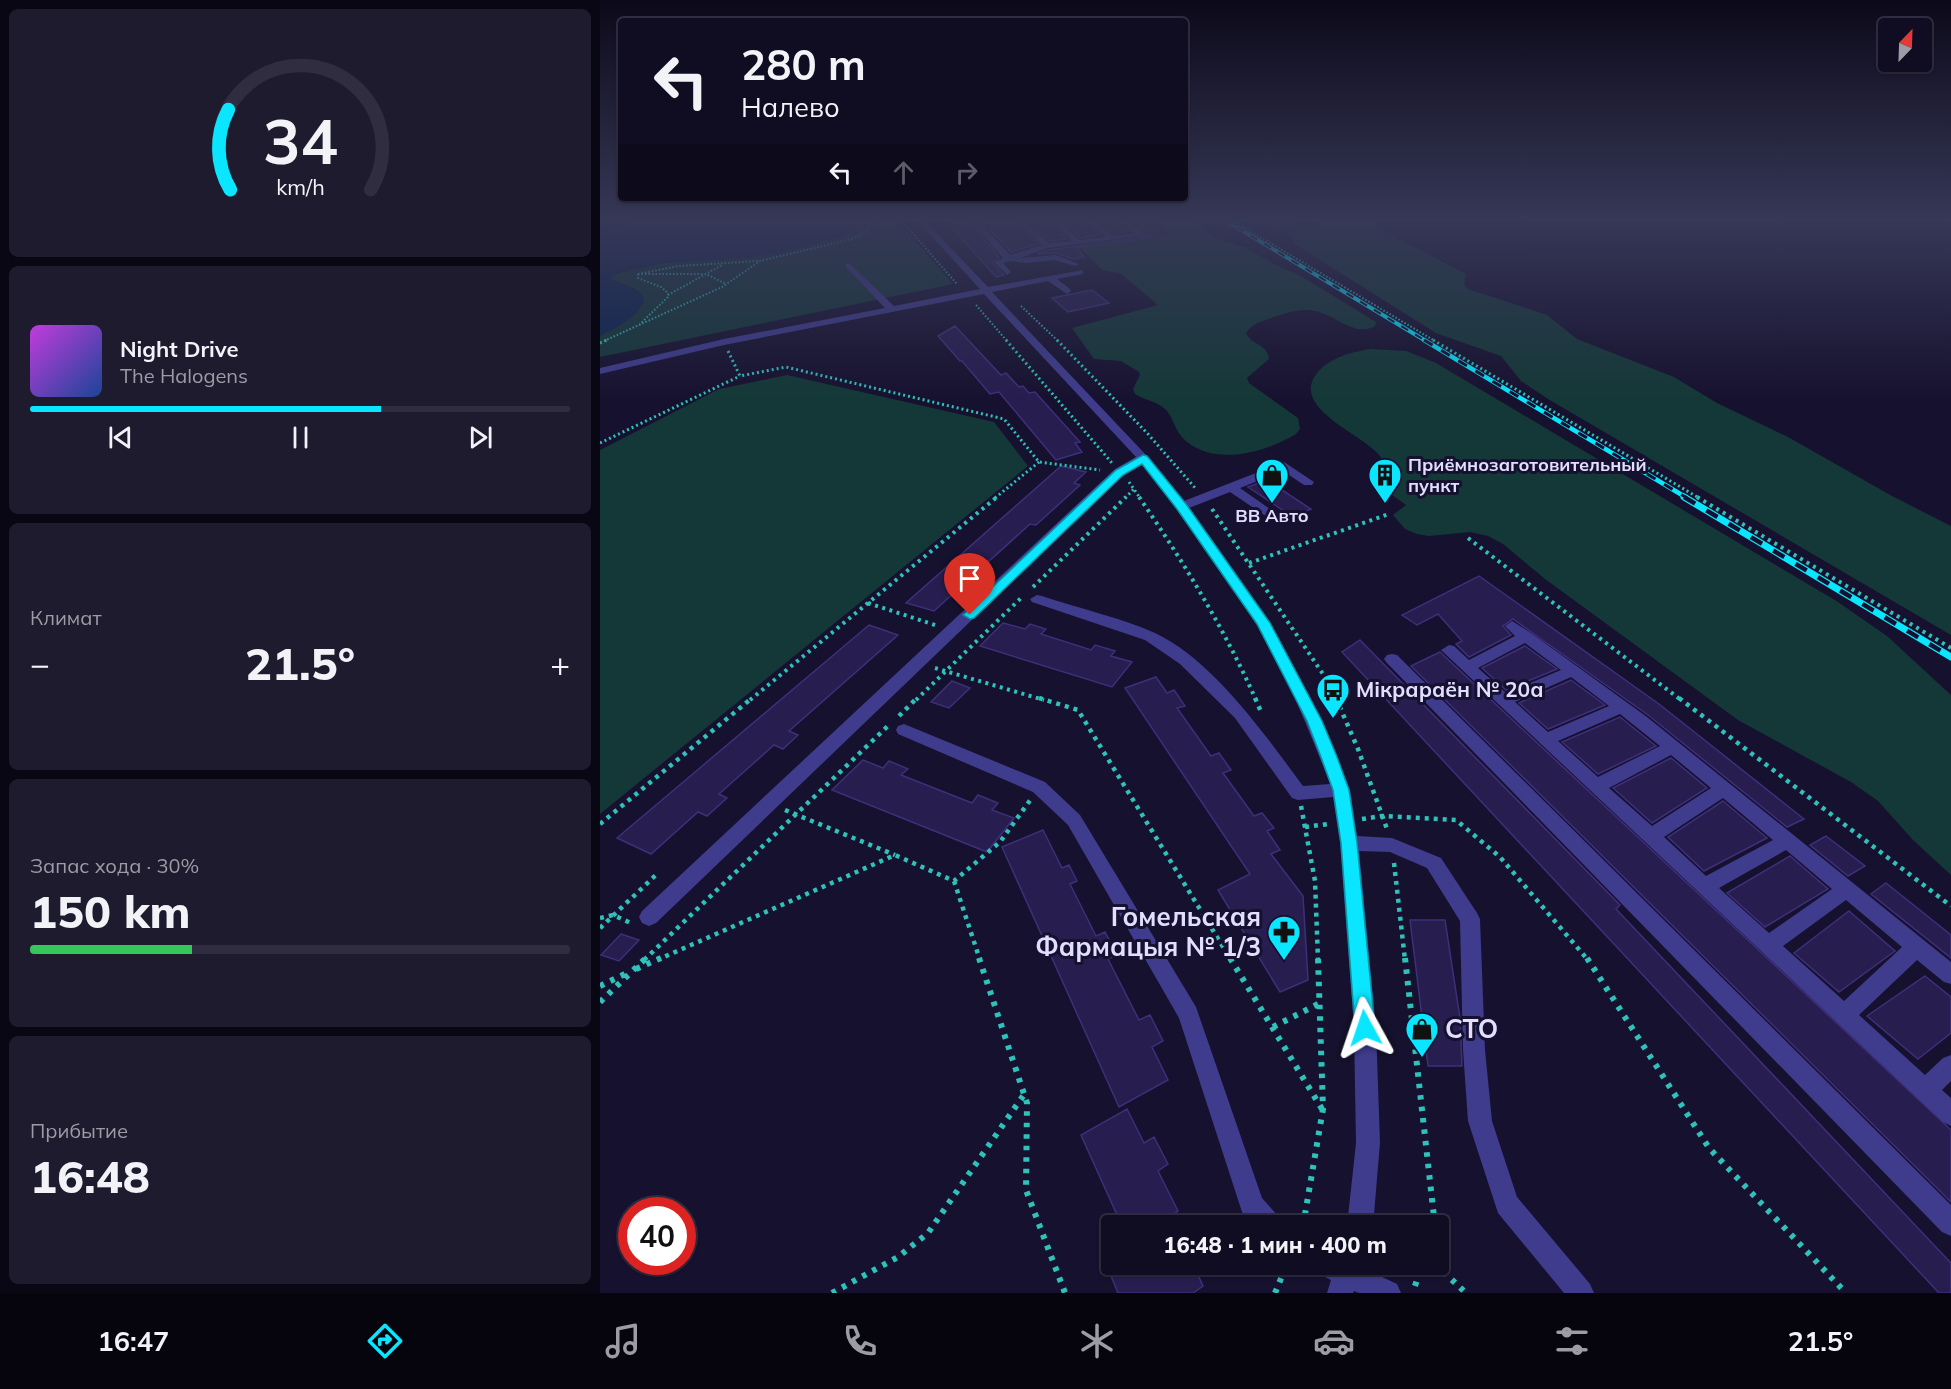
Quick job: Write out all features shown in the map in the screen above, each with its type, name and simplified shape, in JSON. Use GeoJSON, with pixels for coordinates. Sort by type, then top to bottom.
{"type":"FeatureCollection","features":[{"type":"Feature","properties":{"kind":"street"},"geometry":{"type":"LineString","coordinates":[[863,279],[892,309]]}},
{"type":"Feature","properties":{"kind":"street"},"geometry":{"type":"LineString","coordinates":[[981,279],[1143,458],[1182,506],[1263,623],[1314,721],[1341,790],[1349,843],[1365,1028],[1368,1143],[1361,1215]]}},
{"type":"Feature","properties":{"kind":"street"},"geometry":{"type":"LineString","coordinates":[[600,371],[724,342],[1043,279]]}},
{"type":"Feature","properties":{"kind":"street"},"geometry":{"type":"LineString","coordinates":[[1052,279],[1067,291]]}},
{"type":"Feature","properties":{"kind":"street"},"geometry":{"type":"LineString","coordinates":[[650,917],[1119,472],[1143,458]]}},
{"type":"Feature","properties":{"kind":"street"},"geometry":{"type":"LineString","coordinates":[[1182,506],[1284,466],[1308,482]]}},
{"type":"Feature","properties":{"kind":"street"},"geometry":{"type":"LineString","coordinates":[[1230,486],[1273,517]]}},
{"type":"Feature","properties":{"kind":"street"},"geometry":{"type":"LineString","coordinates":[[1030,595],[1150,637],[1185,660],[1240,714],[1298,793],[1341,790]]}},
{"type":"Feature","properties":{"kind":"street"},"geometry":{"type":"LineString","coordinates":[[1468,667],[1519,631],[1673,747],[1951,975]]}},
{"type":"Feature","properties":{"kind":"street"},"geometry":{"type":"LineString","coordinates":[[1449,650],[1951,1114]]}},
{"type":"Feature","properties":{"kind":"street"},"geometry":{"type":"LineString","coordinates":[[1392,658],[1951,1223]]}},
{"type":"Feature","properties":{"kind":"street"},"geometry":{"type":"LineString","coordinates":[[1504,700],[1572,670]]}},
{"type":"Feature","properties":{"kind":"street"},"geometry":{"type":"LineString","coordinates":[[1546,739],[1622,707]]}},
{"type":"Feature","properties":{"kind":"street"},"geometry":{"type":"LineString","coordinates":[[904,730],[1039,787],[1074,820],[1188,1014],[1252,1206],[1260,1215]]}},
{"type":"Feature","properties":{"kind":"street"},"geometry":{"type":"LineString","coordinates":[[1597,786],[1673,747]]}},
{"type":"Feature","properties":{"kind":"street"},"geometry":{"type":"LineString","coordinates":[[1651,836],[1724,789]]}},
{"type":"Feature","properties":{"kind":"street"},"geometry":{"type":"LineString","coordinates":[[1705,886],[1787,841]]}},
{"type":"Feature","properties":{"kind":"street"},"geometry":{"type":"LineString","coordinates":[[1349,843],[1392,845],[1434,864],[1470,919],[1474,1050],[1480,1121],[1507,1204],[1581,1293]]}},
{"type":"Feature","properties":{"kind":"street"},"geometry":{"type":"LineString","coordinates":[[1769,945],[1846,889]]}},
{"type":"Feature","properties":{"kind":"street"},"geometry":{"type":"LineString","coordinates":[[1844,1015],[1917,947]]}},
{"type":"Feature","properties":{"kind":"street"},"geometry":{"type":"LineString","coordinates":[[1925,1090],[1951,1066]]}},
{"type":"Feature","properties":{"kind":"street"},"geometry":{"type":"LineString","coordinates":[[1343,1275],[1388,1293]]}},
{"type":"Feature","properties":{"kind":"path"},"geometry":{"type":"LineString","coordinates":[[641,279],[661,287],[668,295]]}},
{"type":"Feature","properties":{"kind":"path"},"geometry":{"type":"LineString","coordinates":[[630,331],[657,310],[668,295],[696,279]]}},
{"type":"Feature","properties":{"kind":"path"},"geometry":{"type":"LineString","coordinates":[[717,279],[726,284]]}},
{"type":"Feature","properties":{"kind":"path"},"geometry":{"type":"LineString","coordinates":[[600,343],[630,331],[733,279]]}},
{"type":"Feature","properties":{"kind":"path"},"geometry":{"type":"LineString","coordinates":[[953,279],[1134,489],[1169,541],[1242,665],[1263,717]]}},
{"type":"Feature","properties":{"kind":"path"},"geometry":{"type":"LineString","coordinates":[[1331,279],[1951,648]]}},
{"type":"Feature","properties":{"kind":"path"},"geometry":{"type":"LineString","coordinates":[[991,289],[1036,318],[1148,434],[1203,497],[1331,686],[1358,749],[1392,845],[1435,1215]]}},
{"type":"Feature","properties":{"kind":"path"},"geometry":{"type":"LineString","coordinates":[[724,342],[740,376]]}},
{"type":"Feature","properties":{"kind":"path"},"geometry":{"type":"LineString","coordinates":[[600,443],[740,376],[786,367],[1004,418],[1039,462],[1119,472]]}},
{"type":"Feature","properties":{"kind":"path"},"geometry":{"type":"LineString","coordinates":[[600,824],[1039,462]]}},
{"type":"Feature","properties":{"kind":"path"},"geometry":{"type":"LineString","coordinates":[[600,1002],[945,671],[1030,595],[1134,489]]}},
{"type":"Feature","properties":{"kind":"path"},"geometry":{"type":"LineString","coordinates":[[1249,563],[1389,514]]}},
{"type":"Feature","properties":{"kind":"path"},"geometry":{"type":"LineString","coordinates":[[1468,538],[1951,906]]}},
{"type":"Feature","properties":{"kind":"path"},"geometry":{"type":"LineString","coordinates":[[868,603],[953,630]]}},
{"type":"Feature","properties":{"kind":"path"},"geometry":{"type":"LineString","coordinates":[[918,663],[1078,710],[1323,1109]]}},
{"type":"Feature","properties":{"kind":"path"},"geometry":{"type":"LineString","coordinates":[[954,881],[1000,842],[1039,787]]}},
{"type":"Feature","properties":{"kind":"path"},"geometry":{"type":"LineString","coordinates":[[1298,793],[1315,881],[1323,1109],[1305,1215]]}},
{"type":"Feature","properties":{"kind":"path"},"geometry":{"type":"LineString","coordinates":[[769,804],[954,881],[1027,1103],[1026,1190],[1065,1293]]}},
{"type":"Feature","properties":{"kind":"path"},"geometry":{"type":"LineString","coordinates":[[1382,816],[1456,820],[1500,857],[1590,962],[1710,1148],[1846,1293]]}},
{"type":"Feature","properties":{"kind":"path"},"geometry":{"type":"LineString","coordinates":[[600,986],[895,855]]}},
{"type":"Feature","properties":{"kind":"path"},"geometry":{"type":"LineString","coordinates":[[600,928],[657,874]]}},
{"type":"Feature","properties":{"kind":"path"},"geometry":{"type":"LineString","coordinates":[[1273,1027],[1320,1003]]}},
{"type":"Feature","properties":{"kind":"path"},"geometry":{"type":"LineString","coordinates":[[832,1293],[898,1257],[928,1233],[1023,1095]]}},
{"type":"Feature","properties":{"kind":"path"},"geometry":{"type":"LineString","coordinates":[[1275,1293],[1282,1275]]}},
{"type":"Feature","properties":{"kind":"path"},"geometry":{"type":"LineString","coordinates":[[1415,1286],[1418,1275]]}},
{"type":"Feature","properties":{"kind":"path"},"geometry":{"type":"LineString","coordinates":[[1447,1275],[1466,1293]]}},
{"type":"Feature","properties":{"kind":"green space"},"geometry":{"type":"Polygon","coordinates":[[[949,279],[953,284],[600,357],[600,336],[632,317],[643,303],[635,289],[612,280],[949,279]]]}},
{"type":"Feature","properties":{"kind":"green space"},"geometry":{"type":"Polygon","coordinates":[[[1128,279],[1306,279],[1376,322],[1375,326],[1360,329],[1310,310],[1284,314],[1251,327],[1246,333],[1248,337],[1266,350],[1269,359],[1247,378],[1249,383],[1298,418],[1300,429],[1296,434],[1271,446],[1242,454],[1227,455],[1199,449],[1187,442],[1164,408],[1135,394],[1133,389],[1140,375],[1139,372],[1121,361],[1094,359],[1072,328],[1158,305],[1128,279]]]}},
{"type":"Feature","properties":{"kind":"green space"},"geometry":{"type":"Polygon","coordinates":[[[1351,279],[1465,279],[1464,285],[1468,289],[1547,315],[1577,339],[1674,377],[1717,403],[1788,437],[1892,496],[1951,526],[1951,635],[1548,399],[1521,381],[1501,356],[1436,333],[1351,279]]]}},
{"type":"Feature","properties":{"kind":"green space"},"geometry":{"type":"Polygon","coordinates":[[[1371,349],[1406,351],[1436,363],[1838,602],[1887,636],[1951,695],[1951,875],[1913,840],[1878,801],[1851,782],[1738,720],[1545,579],[1503,544],[1488,536],[1470,532],[1429,536],[1405,529],[1393,515],[1406,505],[1388,492],[1384,464],[1380,456],[1320,409],[1313,398],[1311,386],[1322,367],[1342,356],[1371,349]]]}},
{"type":"Feature","properties":{"kind":"green space"},"geometry":{"type":"Polygon","coordinates":[[[787,375],[994,422],[1028,466],[600,814],[600,450],[719,389],[787,375]]]}},
{"type":"Feature","properties":{"kind":"water"},"geometry":{"type":"Polygon","coordinates":[[[600,279],[612,279],[640,292],[644,299],[632,317],[600,336],[600,279]]]}},
{"type":"Feature","properties":{"kind":"building"},"geometry":{"type":"Polygon","coordinates":[[[1092,290],[1109,303],[1068,312],[1052,298],[1092,290]]]}},
{"type":"Feature","properties":{"kind":"building"},"geometry":{"type":"Polygon","coordinates":[[[955,326],[1001,375],[1006,373],[1019,387],[1023,386],[1029,393],[1035,392],[1080,442],[1075,443],[1082,452],[1056,460],[999,392],[990,394],[938,336],[955,326]]]}},
{"type":"Feature","properties":{"kind":"building"},"geometry":{"type":"Polygon","coordinates":[[[1061,466],[1086,472],[1074,483],[1080,485],[1036,525],[1030,524],[934,611],[906,603],[1061,466]]]}},
{"type":"Feature","properties":{"kind":"building"},"geometry":{"type":"Polygon","coordinates":[[[1267,480],[1311,509],[1293,517],[1248,487],[1267,480]]]}},
{"type":"Feature","properties":{"kind":"building"},"geometry":{"type":"Polygon","coordinates":[[[1479,576],[1659,704],[1804,819],[1787,827],[1648,715],[1513,619],[1503,626],[1511,635],[1469,657],[1456,644],[1462,641],[1438,614],[1417,625],[1402,615],[1479,576]]]}},
{"type":"Feature","properties":{"kind":"building"},"geometry":{"type":"Polygon","coordinates":[[[1003,623],[1025,629],[1030,624],[1046,629],[1041,634],[1091,650],[1095,645],[1115,651],[1111,656],[1132,662],[1112,687],[980,646],[1003,623]]]}},
{"type":"Feature","properties":{"kind":"building"},"geometry":{"type":"Polygon","coordinates":[[[869,625],[898,635],[789,731],[798,735],[783,749],[774,745],[719,794],[727,798],[707,816],[698,812],[651,854],[617,838],[869,625]]]}},
{"type":"Feature","properties":{"kind":"building"},"geometry":{"type":"Polygon","coordinates":[[[1360,640],[1620,905],[1616,909],[1951,1263],[1951,1293],[1939,1293],[1342,652],[1360,640]]]}},
{"type":"Feature","properties":{"kind":"building"},"geometry":{"type":"Polygon","coordinates":[[[1525,646],[1557,669],[1506,690],[1482,668],[1525,646]]]}},
{"type":"Feature","properties":{"kind":"building"},"geometry":{"type":"Polygon","coordinates":[[[1440,652],[1951,1130],[1951,1202],[1411,666],[1440,652]]]}},
{"type":"Feature","properties":{"kind":"building"},"geometry":{"type":"Polygon","coordinates":[[[1156,677],[1167,693],[1174,690],[1185,706],[1177,708],[1211,756],[1219,753],[1231,770],[1223,773],[1254,816],[1262,813],[1274,828],[1267,831],[1280,850],[1271,854],[1303,896],[1308,980],[1280,992],[1218,890],[1250,874],[1125,688],[1156,677]]]}},
{"type":"Feature","properties":{"kind":"building"},"geometry":{"type":"Polygon","coordinates":[[[1571,680],[1605,705],[1548,729],[1519,703],[1571,680]]]}},
{"type":"Feature","properties":{"kind":"building"},"geometry":{"type":"Polygon","coordinates":[[[952,681],[970,688],[949,708],[931,702],[952,681]]]}},
{"type":"Feature","properties":{"kind":"building"},"geometry":{"type":"Polygon","coordinates":[[[1620,717],[1656,746],[1598,774],[1562,742],[1620,717]]]}},
{"type":"Feature","properties":{"kind":"building"},"geometry":{"type":"Polygon","coordinates":[[[1671,758],[1707,788],[1652,823],[1613,788],[1671,758]]]}},
{"type":"Feature","properties":{"kind":"building"},"geometry":{"type":"Polygon","coordinates":[[[863,760],[883,768],[889,761],[908,769],[901,775],[972,803],[978,795],[998,803],[992,810],[1014,818],[987,852],[832,790],[863,760]]]}},
{"type":"Feature","properties":{"kind":"building"},"geometry":{"type":"Polygon","coordinates":[[[1723,801],[1767,838],[1704,871],[1668,837],[1723,801]]]}},
{"type":"Feature","properties":{"kind":"building"},"geometry":{"type":"Polygon","coordinates":[[[1043,830],[1062,868],[1069,865],[1077,881],[1070,884],[1096,936],[1105,932],[1117,955],[1108,959],[1139,1020],[1150,1015],[1163,1041],[1152,1047],[1168,1080],[1119,1107],[1002,847],[1043,830]]]}},
{"type":"Feature","properties":{"kind":"building"},"geometry":{"type":"Polygon","coordinates":[[[1826,836],[1865,866],[1848,876],[1810,845],[1826,836]]]}},
{"type":"Feature","properties":{"kind":"building"},"geometry":{"type":"Polygon","coordinates":[[[1790,856],[1828,889],[1765,927],[1727,893],[1790,856]]]}},
{"type":"Feature","properties":{"kind":"building"},"geometry":{"type":"Polygon","coordinates":[[[1886,883],[1951,935],[1951,958],[1871,894],[1886,883]]]}},
{"type":"Feature","properties":{"kind":"building"},"geometry":{"type":"Polygon","coordinates":[[[1849,911],[1895,951],[1839,992],[1794,953],[1849,911]]]}},
{"type":"Feature","properties":{"kind":"building"},"geometry":{"type":"Polygon","coordinates":[[[1410,920],[1445,920],[1460,1018],[1462,1066],[1428,1066],[1410,920]]]}},
{"type":"Feature","properties":{"kind":"building"},"geometry":{"type":"Polygon","coordinates":[[[621,934],[639,940],[619,961],[601,955],[621,934]]]}},
{"type":"Feature","properties":{"kind":"building"},"geometry":{"type":"Polygon","coordinates":[[[1925,976],[1951,997],[1951,1033],[1918,1059],[1867,1016],[1925,976]]]}},
{"type":"Feature","properties":{"kind":"building"},"geometry":{"type":"Polygon","coordinates":[[[1127,1109],[1144,1143],[1154,1137],[1168,1164],[1158,1171],[1178,1211],[1172,1215],[1117,1215],[1081,1135],[1127,1109]]]}},
{"type":"Feature","properties":{"kind":"building"},"geometry":{"type":"Polygon","coordinates":[[[1111,1275],[1198,1275],[1203,1286],[1193,1293],[1118,1293],[1111,1275]]]}},
{"type":"Feature","properties":{"kind":"railway"},"geometry":{"type":"LineString","coordinates":[[1323,279],[1426,341]]}},
{"type":"Feature","properties":{"kind":"railway"},"geometry":{"type":"LineString","coordinates":[[1424,340],[1687,498]]}},
{"type":"Feature","properties":{"kind":"railway"},"geometry":{"type":"LineString","coordinates":[[1684,497],[1951,657]]}},
{"type":"Feature","properties":{"kind":"place","name":"ВВ Авто"},"geometry":{"type":"Point","coordinates":[1272,504]}},
{"type":"Feature","properties":{"kind":"place","name":"Приёмнозаготовительный пункт"},"geometry":{"type":"Point","coordinates":[1385,504]}},
{"type":"Feature","properties":{"kind":"place","name":"Мікрараён № 20а"},"geometry":{"type":"Point","coordinates":[1333,719]}},
{"type":"Feature","properties":{"kind":"place","name":"Гомельская Фармацыя № 1/3"},"geometry":{"type":"Point","coordinates":[1284,961]}},
{"type":"Feature","properties":{"kind":"place","name":"СТО"},"geometry":{"type":"Point","coordinates":[1422,1058]}},
{"type":"Feature","properties":{"kind":"route"},"geometry":{"type":"LineString","coordinates":[[970,615],[1119,472],[1143,458],[1182,506],[1263,623],[1314,721],[1329,757],[1341,790],[1349,843],[1365,1028]]}}]}
